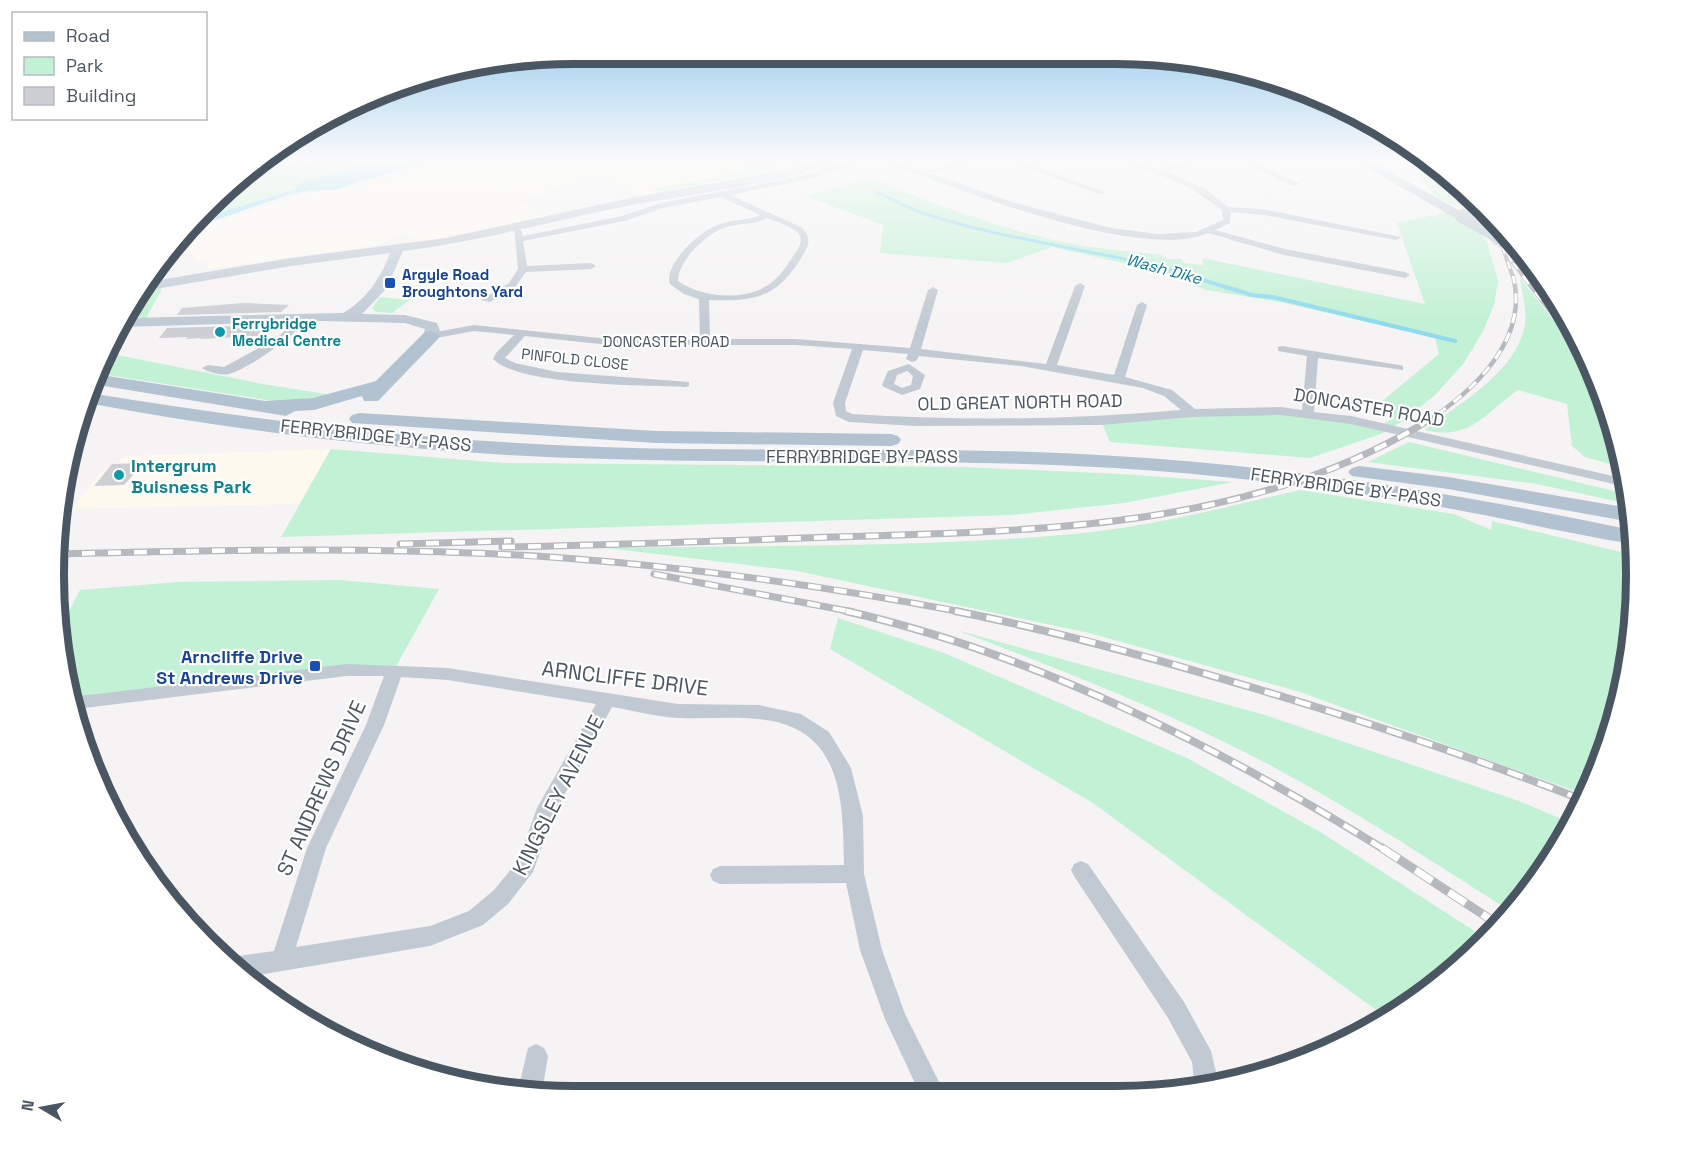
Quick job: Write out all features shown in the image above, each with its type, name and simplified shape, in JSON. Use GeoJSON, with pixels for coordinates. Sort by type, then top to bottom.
{"type":"FeatureCollection","features":[{"type":"Feature","properties":{"kind":"main road"},"geometry":{"type":"LineString","coordinates":[[155,285],[220,272],[518,234],[601,214]]}},
{"type":"Feature","properties":{"kind":"main road"},"geometry":{"type":"LineString","coordinates":[[1458,214],[1494,233]]}},
{"type":"Feature","properties":{"kind":"main road"},"geometry":{"type":"LineString","coordinates":[[367,312],[390,272],[398,248]]}},
{"type":"Feature","properties":{"kind":"main road","name":"DONCASTER ROAD"},"geometry":{"type":"LineString","coordinates":[[131,323],[305,317],[345,318],[367,312],[405,319],[431,331]]}},
{"type":"Feature","properties":{"kind":"main road"},"geometry":{"type":"LineString","coordinates":[[394,422],[369,410],[370,398],[431,331]]}},
{"type":"Feature","properties":{"kind":"main road","name":"FERRYBRIDGE BY-PASS"},"geometry":{"type":"LineString","coordinates":[[103,381],[257,406],[351,419],[394,422],[644,436],[991,443],[1195,453],[1448,483],[1621,514]]}},
{"type":"Feature","properties":{"kind":"main road"},"geometry":{"type":"LineString","coordinates":[[257,406],[314,404],[382,385]]}},
{"type":"Feature","properties":{"kind":"main road","name":"FERRYBRIDGE BY-PASS"},"geometry":{"type":"LineString","coordinates":[[96,399],[159,411],[341,434],[530,450],[989,456],[1198,469],[1451,501],[1623,535]]}},
{"type":"Feature","properties":{"kind":"street"},"geometry":{"type":"LineString","coordinates":[[486,300],[512,285],[523,269],[518,234],[624,218],[637,214]]}},
{"type":"Feature","properties":{"kind":"street"},"geometry":{"type":"LineString","coordinates":[[763,214],[798,229],[804,236],[805,243],[780,281],[763,291],[740,297],[704,297],[688,292],[673,282],[672,271],[703,236],[712,230],[758,220],[766,215]]}},
{"type":"Feature","properties":{"kind":"street"},"geometry":{"type":"LineString","coordinates":[[1043,214],[1062,220],[1151,235],[1193,236],[1212,232],[1227,221],[1226,214]]}},
{"type":"Feature","properties":{"kind":"street"},"geometry":{"type":"LineString","coordinates":[[1272,214],[1396,237]]}},
{"type":"Feature","properties":{"kind":"street"},"geometry":{"type":"LineString","coordinates":[[750,221],[784,223]]}},
{"type":"Feature","properties":{"kind":"street"},"geometry":{"type":"LineString","coordinates":[[1212,232],[1284,252],[1405,275]]}},
{"type":"Feature","properties":{"kind":"street"},"geometry":{"type":"LineString","coordinates":[[523,269],[591,266]]}},
{"type":"Feature","properties":{"kind":"street"},"geometry":{"type":"LineString","coordinates":[[1050,368],[1080,286]]}},
{"type":"Feature","properties":{"kind":"street"},"geometry":{"type":"LineString","coordinates":[[909,367],[933,290]]}},
{"type":"Feature","properties":{"kind":"street"},"geometry":{"type":"LineString","coordinates":[[704,297],[705,341]]}},
{"type":"Feature","properties":{"kind":"street"},"geometry":{"type":"LineString","coordinates":[[1119,379],[1142,305]]}},
{"type":"Feature","properties":{"kind":"street"},"geometry":{"type":"LineString","coordinates":[[208,368],[226,371],[281,340],[305,317]]}},
{"type":"Feature","properties":{"kind":"street","name":"DONCASTER ROAD"},"geometry":{"type":"LineString","coordinates":[[431,331],[474,328],[609,342],[796,342],[860,346],[1050,368],[1119,379],[1168,393],[1192,413],[1233,411],[1308,414],[1381,426],[1617,481]]}},
{"type":"Feature","properties":{"kind":"street","name":"PINFOLD CLOSE"},"geometry":{"type":"LineString","coordinates":[[522,333],[500,355],[499,359],[508,366],[535,373],[685,384]]}},
{"type":"Feature","properties":{"kind":"street","name":"OLD GREAT NORTH ROAD"},"geometry":{"type":"LineString","coordinates":[[860,346],[839,403],[840,413],[849,418],[915,422],[1101,421],[1192,413]]}},
{"type":"Feature","properties":{"kind":"street"},"geometry":{"type":"LineString","coordinates":[[1282,349],[1399,368]]}},
{"type":"Feature","properties":{"kind":"street"},"geometry":{"type":"LineString","coordinates":[[1308,414],[1313,354]]}},
{"type":"Feature","properties":{"kind":"street","name":"ARNCLIFFE DRIVE"},"geometry":{"type":"LineString","coordinates":[[81,702],[347,670],[394,670],[448,674],[678,711],[759,712],[795,719],[823,737],[842,768],[853,816],[854,874],[871,950],[896,1019],[929,1086]]}},
{"type":"Feature","properties":{"kind":"street","name":"ST ANDREWS DRIVE"},"geometry":{"type":"LineString","coordinates":[[282,960],[303,885],[331,814],[363,753],[387,700],[394,670]]}},
{"type":"Feature","properties":{"kind":"street","name":"KINGSLEY AVENUE"},"geometry":{"type":"LineString","coordinates":[[246,966],[430,936],[476,918],[501,897],[526,866],[544,814],[607,701]]}},
{"type":"Feature","properties":{"kind":"street"},"geometry":{"type":"LineString","coordinates":[[1081,870],[1176,1010],[1203,1059],[1206,1077]]}},
{"type":"Feature","properties":{"kind":"street"},"geometry":{"type":"LineString","coordinates":[[720,874],[854,874]]}},
{"type":"Feature","properties":{"kind":"street"},"geometry":{"type":"LineString","coordinates":[[531,1083],[536,1056]]}},
{"type":"Feature","properties":{"kind":"shaded area"},"geometry":{"type":"Polygon","coordinates":[[[243,214],[538,214],[543,217],[427,240],[413,239],[405,232],[393,235],[378,245],[208,269],[207,261],[198,261],[189,250],[180,252],[203,226],[243,214]]]}},
{"type":"Feature","properties":{"kind":"shaded area"},"geometry":{"type":"Polygon","coordinates":[[[331,449],[299,504],[72,509],[99,474],[126,456],[331,449]]]}},
{"type":"Feature","properties":{"kind":"green space"},"geometry":{"type":"Polygon","coordinates":[[[853,214],[965,214],[1053,240],[1162,255],[1167,259],[1181,259],[1184,263],[1203,265],[1202,258],[1425,304],[1397,223],[1440,214],[1451,214],[1476,228],[1487,242],[1498,281],[1494,305],[1483,331],[1464,363],[1435,395],[1403,421],[1381,434],[1310,458],[1110,442],[1101,421],[1281,411],[1381,425],[1394,418],[1380,403],[1439,354],[1435,338],[1285,303],[1206,290],[1161,272],[1052,247],[1007,263],[880,253],[883,225],[853,214]]]}},
{"type":"Feature","properties":{"kind":"green space"},"geometry":{"type":"Polygon","coordinates":[[[1520,278],[1565,335],[1573,349],[1598,411],[1614,465],[1585,457],[1572,446],[1567,404],[1518,390],[1465,429],[1454,432],[1425,430],[1499,372],[1520,341],[1525,324],[1525,307],[1520,278]]]}},
{"type":"Feature","properties":{"kind":"green space"},"geometry":{"type":"Polygon","coordinates":[[[162,289],[146,318],[135,317],[151,291],[162,289]]]}},
{"type":"Feature","properties":{"kind":"green space"},"geometry":{"type":"Polygon","coordinates":[[[380,297],[410,300],[392,313],[376,312],[372,308],[380,297]]]}},
{"type":"Feature","properties":{"kind":"green space"},"geometry":{"type":"Polygon","coordinates":[[[115,354],[331,395],[280,402],[105,375],[115,354]]]}},
{"type":"Feature","properties":{"kind":"green space"},"geometry":{"type":"Polygon","coordinates":[[[1409,442],[1619,492],[1620,502],[1537,484],[1368,462],[1409,442]]]}},
{"type":"Feature","properties":{"kind":"green space"},"geometry":{"type":"Polygon","coordinates":[[[331,449],[503,463],[964,467],[1122,474],[1233,482],[1124,503],[1012,515],[281,537],[331,449]]]}},
{"type":"Feature","properties":{"kind":"green space"},"geometry":{"type":"Polygon","coordinates":[[[1300,490],[1454,514],[1491,530],[1492,521],[1625,553],[1624,608],[1616,675],[1598,739],[1577,792],[1297,691],[1089,633],[797,571],[607,548],[957,542],[1102,531],[1216,510],[1300,490]]]}},
{"type":"Feature","properties":{"kind":"green space"},"geometry":{"type":"Polygon","coordinates":[[[340,580],[439,589],[394,670],[237,684],[81,702],[74,675],[67,616],[80,590],[178,582],[340,580]]]}},
{"type":"Feature","properties":{"kind":"green space"},"geometry":{"type":"Polygon","coordinates":[[[838,618],[944,653],[1187,758],[1322,833],[1478,933],[1426,980],[1378,1012],[1093,803],[830,649],[838,618]]]}},
{"type":"Feature","properties":{"kind":"green space"},"geometry":{"type":"Polygon","coordinates":[[[956,630],[1265,715],[1519,801],[1563,820],[1539,859],[1503,907],[1368,821],[1258,759],[1188,725],[1056,669],[956,630]]]}},
{"type":"Feature","properties":{"kind":"water"},"geometry":{"type":"Polygon","coordinates":[[[217,214],[234,214],[205,224],[217,214]]]}},
{"type":"Feature","properties":{"kind":"building"},"geometry":{"type":"Polygon","coordinates":[[[244,303],[289,305],[281,312],[177,315],[182,308],[244,303]]]}},
{"type":"Feature","properties":{"kind":"building"},"geometry":{"type":"Polygon","coordinates":[[[269,325],[258,336],[200,339],[159,338],[167,328],[269,325]]]}},
{"type":"Feature","properties":{"kind":"building","name":"Intergrum Buisness Park"},"geometry":{"type":"Polygon","coordinates":[[[144,463],[124,485],[94,486],[112,464],[144,463]]]}},
{"type":"Feature","properties":{"kind":"waterway","name":"Wash Dike"},"geometry":{"type":"LineString","coordinates":[[925,214],[1027,240],[1128,260],[1195,277]]}},
{"type":"Feature","properties":{"kind":"waterway","name":"Wash Dike"},"geometry":{"type":"LineString","coordinates":[[1190,276],[1252,295],[1273,297],[1455,341]]}},
{"type":"Feature","properties":{"kind":"railway"},"geometry":{"type":"LineString","coordinates":[[1470,214],[1496,243]]}},
{"type":"Feature","properties":{"kind":"railway"},"geometry":{"type":"LineString","coordinates":[[1493,233],[1503,249],[1513,277]]}},
{"type":"Feature","properties":{"kind":"railway"},"geometry":{"type":"LineString","coordinates":[[1513,263],[1524,277]]}},
{"type":"Feature","properties":{"kind":"railway"},"geometry":{"type":"LineString","coordinates":[[1424,423],[1459,398],[1477,381],[1505,344],[1513,322],[1516,300],[1513,276]]}},
{"type":"Feature","properties":{"kind":"railway"},"geometry":{"type":"LineString","coordinates":[[1523,276],[1555,317]]}},
{"type":"Feature","properties":{"kind":"railway"},"geometry":{"type":"LineString","coordinates":[[502,547],[984,532],[1060,527],[1137,518],[1212,505],[1285,485],[1356,458],[1424,423]]}},
{"type":"Feature","properties":{"kind":"railway"},"geometry":{"type":"LineString","coordinates":[[400,544],[511,541]]}},
{"type":"Feature","properties":{"kind":"railway"},"geometry":{"type":"LineString","coordinates":[[65,554],[374,550],[564,558],[764,579],[962,612]]}},
{"type":"Feature","properties":{"kind":"railway"},"geometry":{"type":"LineString","coordinates":[[654,574],[853,612]]}},
{"type":"Feature","properties":{"kind":"railway"},"geometry":{"type":"LineString","coordinates":[[846,611],[988,652],[1125,708],[1257,775],[1385,850]]}},
{"type":"Feature","properties":{"kind":"railway"},"geometry":{"type":"LineString","coordinates":[[955,611],[1107,646],[1257,689],[1421,741],[1575,797]]}},
{"type":"Feature","properties":{"kind":"railway"},"geometry":{"type":"LineString","coordinates":[[1382,848],[1491,920]]}},
{"type":"Feature","properties":{"kind":"place","name":"Argyle Road Broughtons Yard"},"geometry":{"type":"Point","coordinates":[390,283]}},
{"type":"Feature","properties":{"kind":"place","name":"Ferrybridge Medical Centre"},"geometry":{"type":"Point","coordinates":[220,332]}},
{"type":"Feature","properties":{"kind":"place","name":"Intergrum Buisness Park"},"geometry":{"type":"Point","coordinates":[119,475]}},
{"type":"Feature","properties":{"kind":"place","name":"Arncliffe Drive St Andrews Drive"},"geometry":{"type":"Point","coordinates":[315,666]}}]}
